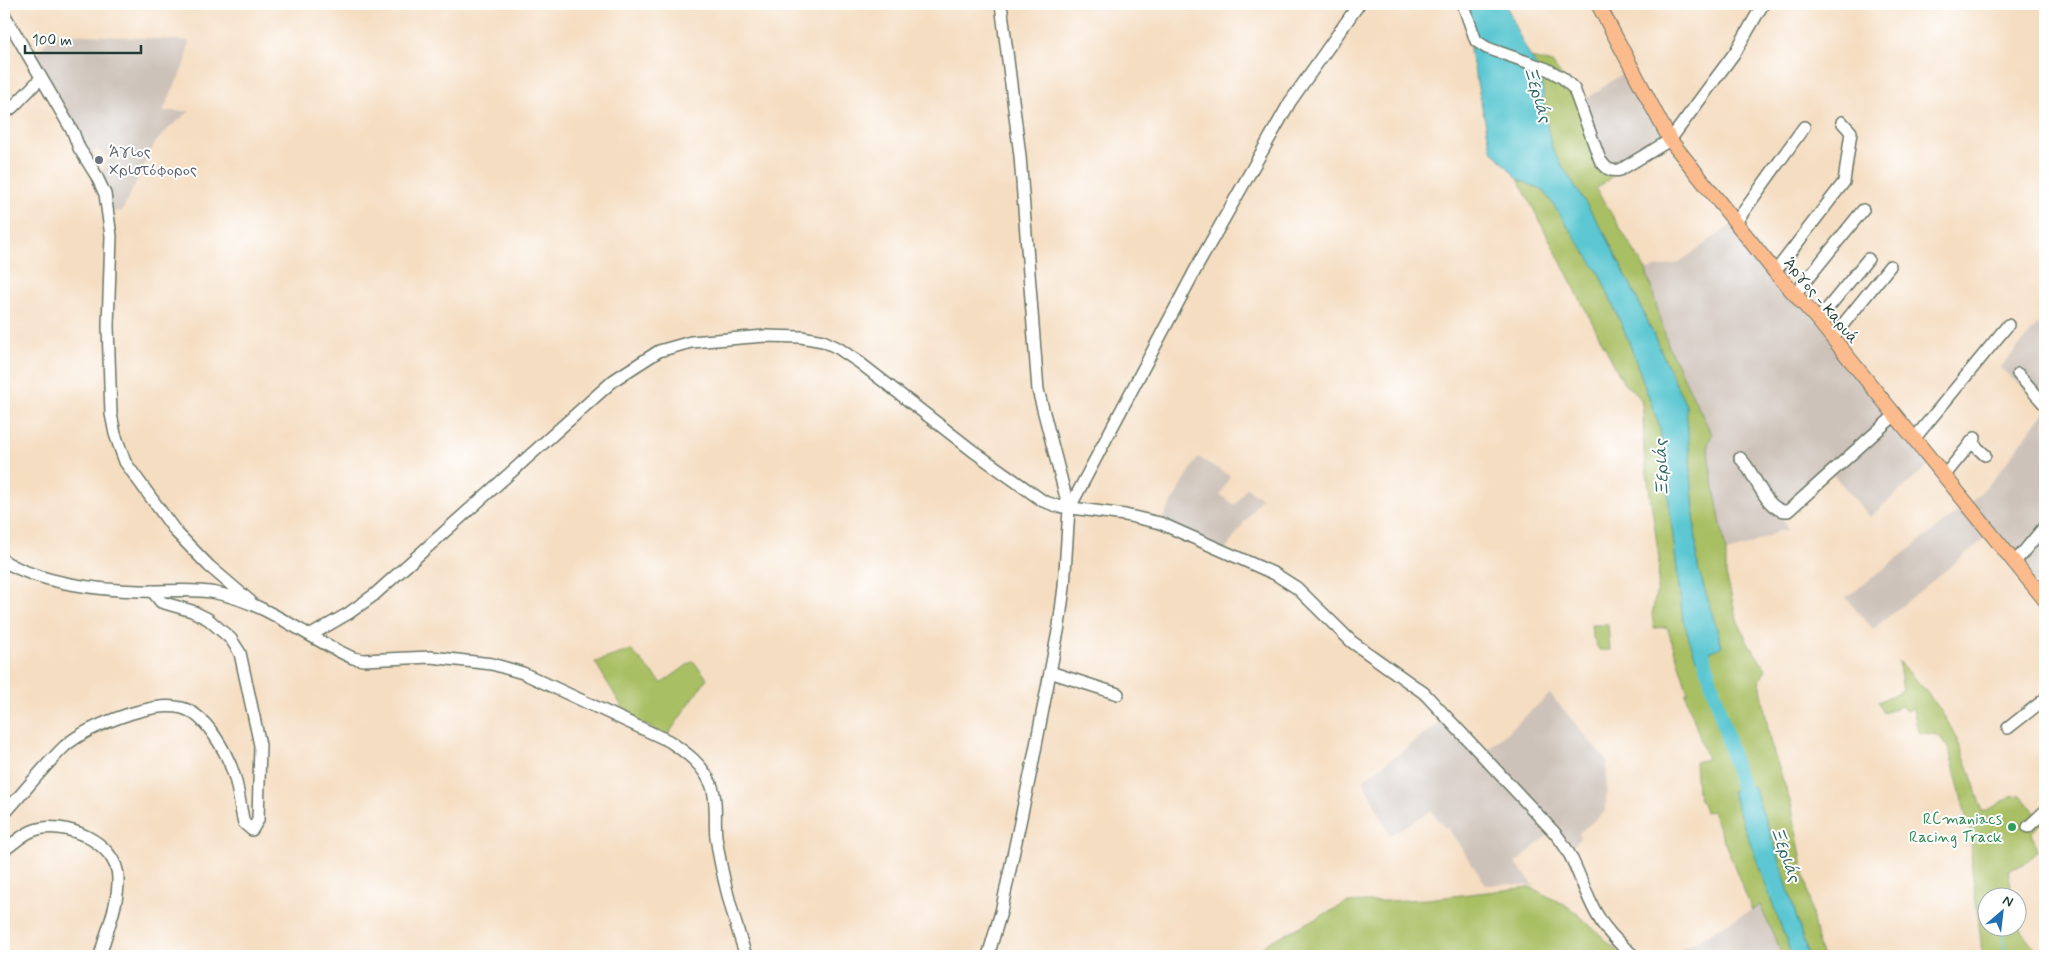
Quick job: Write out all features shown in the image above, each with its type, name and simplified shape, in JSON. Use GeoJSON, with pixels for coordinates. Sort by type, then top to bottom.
{"type":"FeatureCollection","features":[{"type":"Feature","properties":{"kind":"main road","name":"Άργος - Καρυά"},"geometry":{"type":"LineString","coordinates":[[1598,4],[1670,140],[1775,272],[1818,320],[2045,600]]}},
{"type":"Feature","properties":{"kind":"street"},"geometry":{"type":"LineString","coordinates":[[988,956],[1001,912],[1050,672],[1064,587],[1069,508],[1038,390],[1020,156],[1001,4]]}},
{"type":"Feature","properties":{"kind":"street"},"geometry":{"type":"LineString","coordinates":[[1069,508],[1200,263],[1290,102],[1360,4]]}},
{"type":"Feature","properties":{"kind":"street"},"geometry":{"type":"LineString","coordinates":[[1463,4],[1476,41],[1487,48],[1547,68],[1563,78],[1574,89],[1600,160],[1606,168],[1612,171],[1620,170],[1670,140],[1736,51],[1763,4]]}},
{"type":"Feature","properties":{"kind":"street"},"geometry":{"type":"LineString","coordinates":[[4,14],[73,132],[79,148],[96,175],[105,194],[111,236],[108,326],[111,414],[115,434],[125,462],[176,532],[209,566],[242,593],[252,604]]}},
{"type":"Feature","properties":{"kind":"street"},"geometry":{"type":"LineString","coordinates":[[4,114],[41,78]]}},
{"type":"Feature","properties":{"kind":"street"},"geometry":{"type":"LineString","coordinates":[[1775,272],[1845,180],[1851,132],[1842,122]]}},
{"type":"Feature","properties":{"kind":"street"},"geometry":{"type":"LineString","coordinates":[[1736,222],[1804,127]]}},
{"type":"Feature","properties":{"kind":"street"},"geometry":{"type":"LineString","coordinates":[[1795,294],[1863,210]]}},
{"type":"Feature","properties":{"kind":"street"},"geometry":{"type":"LineString","coordinates":[[1818,320],[1868,259]]}},
{"type":"Feature","properties":{"kind":"street"},"geometry":{"type":"LineString","coordinates":[[1832,338],[1890,266]]}},
{"type":"Feature","properties":{"kind":"street"},"geometry":{"type":"LineString","coordinates":[[1914,439],[2008,325]]}},
{"type":"Feature","properties":{"kind":"street"},"geometry":{"type":"LineString","coordinates":[[312,635],[374,595],[614,380],[659,351],[691,342],[766,336],[801,337],[831,344],[860,363],[1031,494],[1052,505],[1160,522],[1270,572],[1293,585],[1352,642],[1424,693],[1547,824],[1569,850],[1590,901],[1601,922],[1618,942],[1634,956]]}},
{"type":"Feature","properties":{"kind":"street"},"geometry":{"type":"LineString","coordinates":[[2018,374],[2045,405]]}},
{"type":"Feature","properties":{"kind":"street"},"geometry":{"type":"LineString","coordinates":[[1740,458],[1775,508],[1788,511],[1895,415]]}},
{"type":"Feature","properties":{"kind":"street"},"geometry":{"type":"LineString","coordinates":[[1944,476],[1973,440],[1985,455]]}},
{"type":"Feature","properties":{"kind":"street"},"geometry":{"type":"LineString","coordinates":[[2015,562],[2045,526]]}},
{"type":"Feature","properties":{"kind":"street"},"geometry":{"type":"LineString","coordinates":[[4,561],[24,571],[59,581],[103,588],[209,592],[252,604],[312,635],[338,652],[353,658],[363,660],[431,657],[492,664],[523,673],[669,741],[691,756],[704,771],[712,786],[716,835],[723,877],[732,914],[746,956]]}},
{"type":"Feature","properties":{"kind":"street"},"geometry":{"type":"LineString","coordinates":[[4,814],[66,746],[79,736],[120,717],[142,710],[166,707],[182,708],[193,713],[211,730],[234,775],[244,823],[252,830],[255,826],[258,820],[260,745],[240,653],[231,639],[208,619],[192,611],[162,602],[155,597],[152,591]]}},
{"type":"Feature","properties":{"kind":"street"},"geometry":{"type":"LineString","coordinates":[[1050,672],[1118,694]]}},
{"type":"Feature","properties":{"kind":"street"},"geometry":{"type":"LineString","coordinates":[[2008,728],[2045,699]]}},
{"type":"Feature","properties":{"kind":"street"},"geometry":{"type":"LineString","coordinates":[[2028,827],[2045,811]]}},
{"type":"Feature","properties":{"kind":"street"},"geometry":{"type":"LineString","coordinates":[[4,850],[32,831],[57,828],[68,829],[85,837],[102,847],[112,857],[117,866],[117,893],[100,956]]}},
{"type":"Feature","properties":{"kind":"shaded area"},"geometry":{"type":"Polygon","coordinates":[[[55,33],[189,41],[186,61],[163,111],[190,111],[170,127],[155,143],[122,211],[107,212],[98,178],[110,158],[96,149],[88,162],[31,60],[55,33]]]}},
{"type":"Feature","properties":{"kind":"shaded area"},"geometry":{"type":"Polygon","coordinates":[[[1629,69],[1667,142],[1620,170],[1606,168],[1579,104],[1629,69]]]}},
{"type":"Feature","properties":{"kind":"shaded area"},"geometry":{"type":"Polygon","coordinates":[[[1737,221],[1934,461],[1870,517],[1831,472],[1782,511],[1787,531],[1779,531],[1742,548],[1726,552],[1709,461],[1708,444],[1712,435],[1669,348],[1646,270],[1678,263],[1737,221]]]}},
{"type":"Feature","properties":{"kind":"shaded area"},"geometry":{"type":"Polygon","coordinates":[[[2038,324],[2045,330],[2045,406],[2000,368],[2038,324]]]}},
{"type":"Feature","properties":{"kind":"shaded area"},"geometry":{"type":"Polygon","coordinates":[[[2045,411],[2045,597],[1970,503],[1994,479],[2045,411]]]}},
{"type":"Feature","properties":{"kind":"shaded area"},"geometry":{"type":"Polygon","coordinates":[[[1198,457],[1230,476],[1220,495],[1235,505],[1246,488],[1261,498],[1224,552],[1160,523],[1198,457]]]}},
{"type":"Feature","properties":{"kind":"shaded area"},"geometry":{"type":"Polygon","coordinates":[[[1964,507],[1989,535],[1873,629],[1846,598],[1964,507]]]}},
{"type":"Feature","properties":{"kind":"shaded area"},"geometry":{"type":"Polygon","coordinates":[[[1550,694],[1607,761],[1606,811],[1579,833],[1580,838],[1569,850],[1553,831],[1515,863],[1535,886],[1513,884],[1486,885],[1448,828],[1444,827],[1431,811],[1390,835],[1363,780],[1448,717],[1483,754],[1550,694]]]}},
{"type":"Feature","properties":{"kind":"shaded area"},"geometry":{"type":"Polygon","coordinates":[[[1760,905],[1783,956],[1670,956],[1760,905]]]}},
{"type":"Feature","properties":{"kind":"green space"},"geometry":{"type":"Polygon","coordinates":[[[1531,58],[1552,63],[1574,89],[1600,160],[1620,170],[1596,189],[1646,270],[1669,348],[1712,435],[1708,444],[1709,461],[1726,552],[1726,574],[1737,620],[1750,646],[1766,669],[1760,681],[1770,741],[1791,804],[1818,945],[1823,956],[1808,956],[1777,852],[1753,787],[1731,791],[1792,956],[1783,956],[1760,905],[1752,910],[1712,811],[1705,812],[1697,791],[1695,762],[1707,759],[1685,694],[1688,692],[1667,627],[1654,628],[1652,615],[1658,583],[1659,558],[1644,452],[1641,400],[1636,393],[1624,384],[1518,179],[1544,191],[1568,224],[1599,273],[1629,342],[1660,428],[1683,620],[1722,646],[1698,568],[1686,406],[1634,292],[1605,234],[1553,151],[1546,122],[1541,74],[1531,58]]]}},
{"type":"Feature","properties":{"kind":"green space"},"geometry":{"type":"Polygon","coordinates":[[[1591,625],[1608,625],[1610,650],[1599,650],[1592,635],[1591,625]]]}},
{"type":"Feature","properties":{"kind":"green space"},"geometry":{"type":"Polygon","coordinates":[[[631,650],[662,683],[693,661],[707,678],[667,736],[622,713],[624,710],[595,662],[631,650]]]}},
{"type":"Feature","properties":{"kind":"green space"},"geometry":{"type":"Polygon","coordinates":[[[1898,661],[1939,708],[1948,722],[1968,766],[1982,812],[2013,795],[2015,797],[2020,794],[2043,822],[2032,832],[2037,851],[2024,865],[2008,870],[2011,888],[1976,888],[1976,902],[1972,871],[1971,836],[1949,749],[1938,735],[1918,732],[1913,708],[1906,711],[1901,706],[1884,713],[1878,702],[1903,690],[1898,661]]]}},
{"type":"Feature","properties":{"kind":"green space"},"geometry":{"type":"Polygon","coordinates":[[[1530,887],[1572,909],[1623,956],[1251,956],[1269,942],[1347,903],[1427,899],[1530,887]]]}},
{"type":"Feature","properties":{"kind":"green space"},"geometry":{"type":"Polygon","coordinates":[[[2026,937],[2035,948],[2036,956],[1983,956],[1981,938],[2026,937]]]}},
{"type":"Feature","properties":{"kind":"water"},"geometry":{"type":"Polygon","coordinates":[[[1470,4],[1506,4],[1517,31],[1541,73],[1546,122],[1553,151],[1605,234],[1634,292],[1686,406],[1698,568],[1722,646],[1696,659],[1683,620],[1660,428],[1629,342],[1599,273],[1544,191],[1518,179],[1491,149],[1470,50],[1470,4]]]}},
{"type":"Feature","properties":{"kind":"water"},"geometry":{"type":"Polygon","coordinates":[[[1753,786],[1777,852],[1808,956],[1792,956],[1731,791],[1753,786]]]}},
{"type":"Feature","properties":{"kind":"waterway","name":"Ξεριάς"},"geometry":{"type":"LineString","coordinates":[[1699,639],[1748,805]]}},
{"type":"Feature","properties":{"kind":"waterway"},"geometry":{"type":"LineString","coordinates":[[2003,938],[2006,956]]}},
{"type":"Feature","properties":{"kind":"place","name":"Άγιος Χριστόφορος"},"geometry":{"type":"Point","coordinates":[99,160]}},
{"type":"Feature","properties":{"kind":"place","name":"RCmaniacs Racing Track"},"geometry":{"type":"Point","coordinates":[2012,827]}}]}
